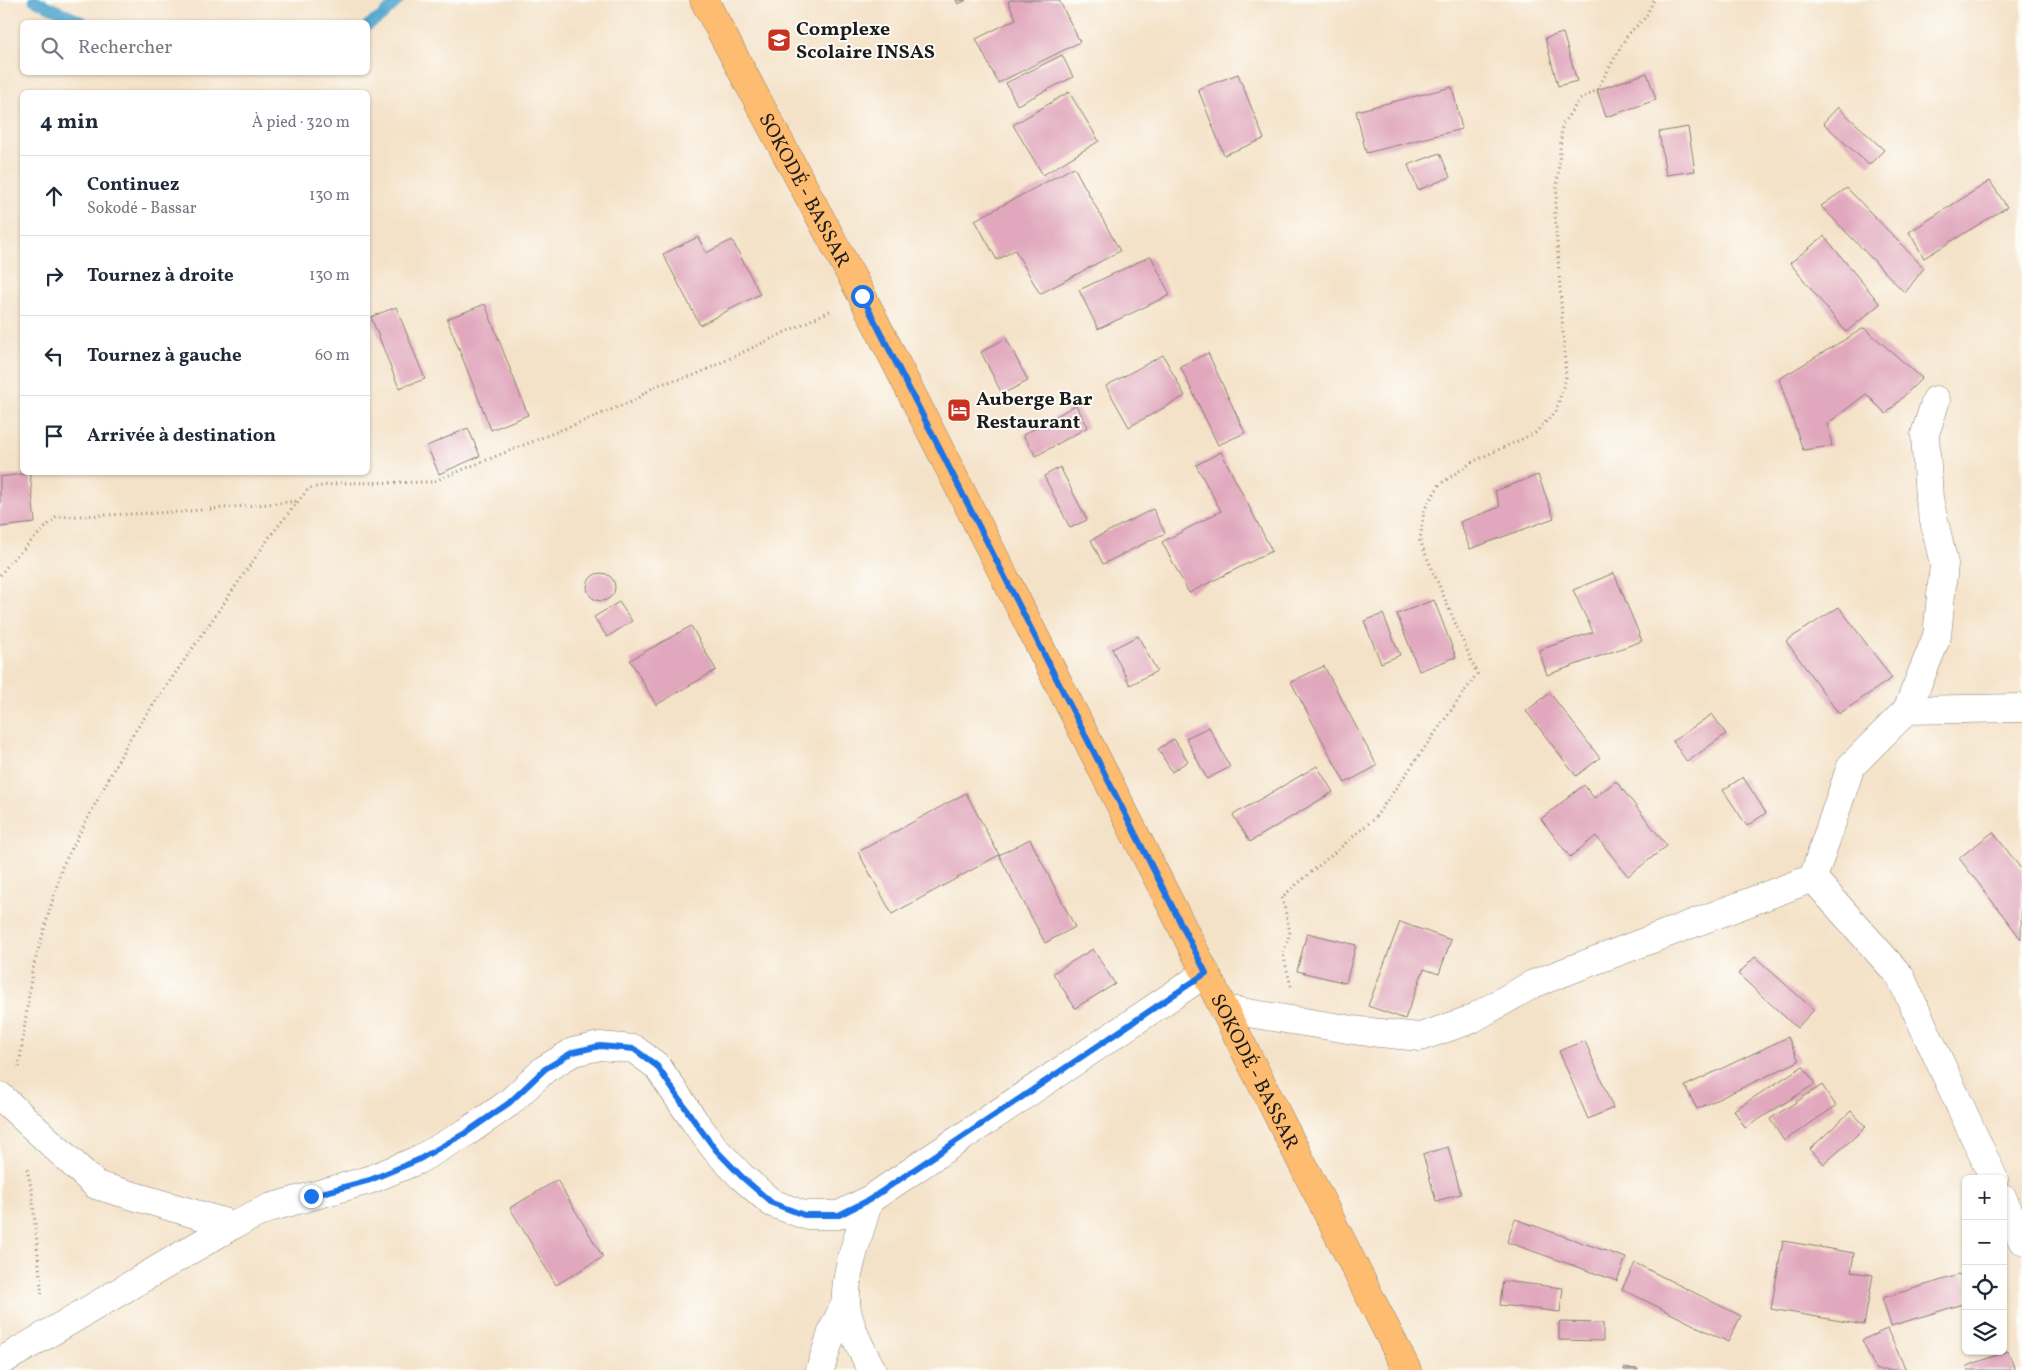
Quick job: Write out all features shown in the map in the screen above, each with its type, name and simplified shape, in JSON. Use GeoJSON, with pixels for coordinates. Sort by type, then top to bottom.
{"type":"FeatureCollection","features":[{"type":"Feature","properties":{"kind":"main road","name":"SOKODÉ - BASSAR"},"geometry":{"type":"LineString","coordinates":[[704,0],[862,296],[1407,1370]]}},
{"type":"Feature","properties":{"kind":"street"},"geometry":{"type":"LineString","coordinates":[[1813,878],[1851,766],[1907,710],[1937,636],[1944,564],[1929,498],[1925,434],[1936,400]]}},
{"type":"Feature","properties":{"kind":"street"},"geometry":{"type":"LineString","coordinates":[[1907,710],[2022,708]]}},
{"type":"Feature","properties":{"kind":"street"},"geometry":{"type":"LineString","coordinates":[[1224,1009],[1360,1031],[1420,1037],[1470,1020],[1533,984],[1813,878]]}},
{"type":"Feature","properties":{"kind":"street"},"geometry":{"type":"LineString","coordinates":[[1813,878],[1900,976],[1992,1175]]}},
{"type":"Feature","properties":{"kind":"street"},"geometry":{"type":"LineString","coordinates":[[0,1362],[233,1225],[269,1208],[370,1180],[418,1160],[467,1132],[509,1103],[552,1065],[573,1052],[600,1046],[634,1049],[657,1066],[716,1150],[742,1177],[772,1203],[804,1215],[839,1215],[869,1200],[1206,973]]}},
{"type":"Feature","properties":{"kind":"street"},"geometry":{"type":"LineString","coordinates":[[7,1103],[96,1185],[233,1225]]}},
{"type":"Feature","properties":{"kind":"street"},"geometry":{"type":"LineString","coordinates":[[869,1200],[848,1274],[846,1302],[858,1343],[872,1370]]}},
{"type":"Feature","properties":{"kind":"street"},"geometry":{"type":"LineString","coordinates":[[2007,1208],[2022,1240]]}},
{"type":"Feature","properties":{"kind":"street"},"geometry":{"type":"LineString","coordinates":[[820,1370],[833,1328],[846,1302]]}},
{"type":"Feature","properties":{"kind":"path"},"geometry":{"type":"LineString","coordinates":[[1288,1019],[1293,993],[1283,954],[1290,932],[1282,897],[1374,820],[1478,674],[1420,541],[1424,510],[1440,484],[1474,461],[1535,433],[1556,411],[1566,377],[1555,213],[1562,125],[1579,100],[1597,90],[1628,34],[1645,18],[1654,0]]}},
{"type":"Feature","properties":{"kind":"path"},"geometry":{"type":"LineString","coordinates":[[7,1103],[32,972],[62,867],[129,740],[271,535],[309,488],[341,483],[432,482],[633,401],[657,385],[695,374],[862,296]]}},
{"type":"Feature","properties":{"kind":"path"},"geometry":{"type":"LineString","coordinates":[[0,575],[12,560],[56,517],[179,512],[299,501]]}},
{"type":"Feature","properties":{"kind":"path"},"geometry":{"type":"LineString","coordinates":[[26,1163],[32,1191],[42,1299],[57,1328]]}},
{"type":"Feature","properties":{"kind":"building"},"geometry":{"type":"Polygon","coordinates":[[[956,0],[966,0],[958,4],[956,0]]]}},
{"type":"Feature","properties":{"kind":"building"},"geometry":{"type":"Polygon","coordinates":[[[1011,0],[1059,0],[1080,42],[998,83],[976,39],[1016,19],[1008,2],[1011,0]]]}},
{"type":"Feature","properties":{"kind":"building"},"geometry":{"type":"Polygon","coordinates":[[[1563,33],[1577,81],[1558,86],[1545,38],[1563,33]]]}},
{"type":"Feature","properties":{"kind":"building"},"geometry":{"type":"Polygon","coordinates":[[[1062,55],[1073,77],[1017,105],[1006,83],[1062,55]]]}},
{"type":"Feature","properties":{"kind":"building"},"geometry":{"type":"Polygon","coordinates":[[[1647,73],[1656,100],[1606,117],[1597,90],[1647,73]]]}},
{"type":"Feature","properties":{"kind":"building"},"geometry":{"type":"Polygon","coordinates":[[[1238,74],[1264,139],[1224,155],[1198,89],[1238,74]]]}},
{"type":"Feature","properties":{"kind":"building"},"geometry":{"type":"Polygon","coordinates":[[[1452,87],[1462,129],[1366,153],[1356,111],[1452,87]]]}},
{"type":"Feature","properties":{"kind":"building"},"geometry":{"type":"Polygon","coordinates":[[[1069,92],[1099,141],[1043,175],[1013,125],[1069,92]]]}},
{"type":"Feature","properties":{"kind":"building"},"geometry":{"type":"Polygon","coordinates":[[[1838,107],[1884,150],[1869,165],[1823,123],[1838,107]]]}},
{"type":"Feature","properties":{"kind":"building"},"geometry":{"type":"Polygon","coordinates":[[[1688,127],[1695,171],[1666,175],[1659,132],[1688,127]]]}},
{"type":"Feature","properties":{"kind":"building"},"geometry":{"type":"Polygon","coordinates":[[[1440,153],[1450,177],[1418,190],[1408,165],[1440,153]]]}},
{"type":"Feature","properties":{"kind":"building"},"geometry":{"type":"Polygon","coordinates":[[[1074,167],[1120,251],[1040,294],[1015,250],[997,260],[975,220],[1074,167]]]}},
{"type":"Feature","properties":{"kind":"building"},"geometry":{"type":"Polygon","coordinates":[[[1990,181],[2007,207],[1924,258],[1909,232],[1990,181]]]}},
{"type":"Feature","properties":{"kind":"building"},"geometry":{"type":"Polygon","coordinates":[[[1847,188],[1924,268],[1905,293],[1821,206],[1847,188]]]}},
{"type":"Feature","properties":{"kind":"building"},"geometry":{"type":"Polygon","coordinates":[[[1824,236],[1880,304],[1846,332],[1790,263],[1824,236]]]}},
{"type":"Feature","properties":{"kind":"building"},"geometry":{"type":"Polygon","coordinates":[[[698,237],[706,253],[732,240],[760,294],[700,325],[663,254],[698,237]]]}},
{"type":"Feature","properties":{"kind":"building"},"geometry":{"type":"Polygon","coordinates":[[[1151,256],[1170,295],[1098,329],[1079,290],[1151,256]]]}},
{"type":"Feature","properties":{"kind":"building"},"geometry":{"type":"Polygon","coordinates":[[[485,304],[528,415],[491,430],[447,319],[485,304]]]}},
{"type":"Feature","properties":{"kind":"building"},"geometry":{"type":"Polygon","coordinates":[[[396,307],[425,379],[399,388],[371,317],[396,307]]]}},
{"type":"Feature","properties":{"kind":"building"},"geometry":{"type":"Polygon","coordinates":[[[1864,328],[1922,378],[1886,414],[1866,394],[1827,424],[1832,446],[1803,450],[1779,379],[1864,328]]]}},
{"type":"Feature","properties":{"kind":"building"},"geometry":{"type":"Polygon","coordinates":[[[1006,338],[1028,381],[1002,394],[981,352],[1006,338]]]}},
{"type":"Feature","properties":{"kind":"building"},"geometry":{"type":"Polygon","coordinates":[[[1208,353],[1245,433],[1218,445],[1180,366],[1208,353]]]}},
{"type":"Feature","properties":{"kind":"building"},"geometry":{"type":"Polygon","coordinates":[[[1163,355],[1185,396],[1129,427],[1106,386],[1163,355]]]}},
{"type":"Feature","properties":{"kind":"building"},"geometry":{"type":"Polygon","coordinates":[[[1076,405],[1088,427],[1036,456],[1023,435],[1076,405]]]}},
{"type":"Feature","properties":{"kind":"building"},"geometry":{"type":"Polygon","coordinates":[[[468,428],[480,456],[439,474],[427,446],[468,428]]]}},
{"type":"Feature","properties":{"kind":"building"},"geometry":{"type":"Polygon","coordinates":[[[1221,452],[1272,551],[1189,593],[1162,542],[1221,511],[1196,465],[1221,452]]]}},
{"type":"Feature","properties":{"kind":"building"},"geometry":{"type":"Polygon","coordinates":[[[1060,467],[1087,520],[1070,528],[1044,476],[1060,467]]]}},
{"type":"Feature","properties":{"kind":"building"},"geometry":{"type":"Polygon","coordinates":[[[30,475],[35,523],[0,527],[0,477],[30,475]]]}},
{"type":"Feature","properties":{"kind":"building"},"geometry":{"type":"Polygon","coordinates":[[[1538,475],[1554,518],[1470,549],[1460,522],[1500,507],[1495,491],[1538,475]]]}},
{"type":"Feature","properties":{"kind":"building"},"geometry":{"type":"Polygon","coordinates":[[[1153,509],[1165,533],[1103,564],[1091,540],[1153,509]]]}},
{"type":"Feature","properties":{"kind":"building"},"geometry":{"type":"Polygon","coordinates":[[[601,573],[611,577],[615,587],[611,597],[601,601],[591,597],[587,587],[591,577],[601,573]]]}},
{"type":"Feature","properties":{"kind":"building"},"geometry":{"type":"Polygon","coordinates":[[[1614,573],[1642,641],[1547,675],[1539,650],[1593,632],[1573,590],[1614,573]]]}},
{"type":"Feature","properties":{"kind":"building"},"geometry":{"type":"Polygon","coordinates":[[[1434,600],[1456,657],[1419,671],[1397,614],[1434,600]]]}},
{"type":"Feature","properties":{"kind":"building"},"geometry":{"type":"Polygon","coordinates":[[[619,602],[632,621],[607,637],[594,617],[619,602]]]}},
{"type":"Feature","properties":{"kind":"building"},"geometry":{"type":"Polygon","coordinates":[[[1839,607],[1892,678],[1839,714],[1786,641],[1839,607]]]}},
{"type":"Feature","properties":{"kind":"building"},"geometry":{"type":"Polygon","coordinates":[[[1383,614],[1400,655],[1381,663],[1364,621],[1383,614]]]}},
{"type":"Feature","properties":{"kind":"building"},"geometry":{"type":"Polygon","coordinates":[[[691,626],[716,670],[656,705],[630,660],[691,626]]]}},
{"type":"Feature","properties":{"kind":"building"},"geometry":{"type":"Polygon","coordinates":[[[1138,636],[1157,671],[1130,685],[1112,649],[1138,636]]]}},
{"type":"Feature","properties":{"kind":"building"},"geometry":{"type":"Polygon","coordinates":[[[1324,666],[1377,766],[1345,783],[1291,682],[1324,666]]]}},
{"type":"Feature","properties":{"kind":"building"},"geometry":{"type":"Polygon","coordinates":[[[1550,693],[1600,758],[1576,776],[1526,711],[1550,693]]]}},
{"type":"Feature","properties":{"kind":"building"},"geometry":{"type":"Polygon","coordinates":[[[1712,714],[1726,734],[1687,762],[1673,741],[1712,714]]]}},
{"type":"Feature","properties":{"kind":"building"},"geometry":{"type":"Polygon","coordinates":[[[1209,727],[1230,767],[1207,779],[1186,738],[1209,727]]]}},
{"type":"Feature","properties":{"kind":"building"},"geometry":{"type":"Polygon","coordinates":[[[1174,739],[1188,761],[1172,772],[1158,749],[1174,739]]]}},
{"type":"Feature","properties":{"kind":"building"},"geometry":{"type":"Polygon","coordinates":[[[1317,766],[1333,792],[1250,842],[1233,815],[1317,766]]]}},
{"type":"Feature","properties":{"kind":"building"},"geometry":{"type":"Polygon","coordinates":[[[1743,777],[1766,813],[1747,826],[1723,790],[1743,777]]]}},
{"type":"Feature","properties":{"kind":"building"},"geometry":{"type":"Polygon","coordinates":[[[1616,781],[1667,846],[1628,876],[1596,836],[1570,857],[1541,819],[1584,785],[1594,798],[1616,781]]]}},
{"type":"Feature","properties":{"kind":"building"},"geometry":{"type":"Polygon","coordinates":[[[966,793],[999,855],[892,914],[858,852],[966,793]]]}},
{"type":"Feature","properties":{"kind":"building"},"geometry":{"type":"Polygon","coordinates":[[[1993,832],[2022,870],[2021,939],[1959,858],[1993,832]]]}},
{"type":"Feature","properties":{"kind":"building"},"geometry":{"type":"Polygon","coordinates":[[[1030,839],[1075,927],[1045,943],[999,855],[1030,839]]]}},
{"type":"Feature","properties":{"kind":"building"},"geometry":{"type":"Polygon","coordinates":[[[1400,922],[1451,940],[1439,974],[1424,969],[1405,1019],[1368,1006],[1400,922]]]}},
{"type":"Feature","properties":{"kind":"building"},"geometry":{"type":"Polygon","coordinates":[[[1307,933],[1356,945],[1346,983],[1297,971],[1307,933]]]}},
{"type":"Feature","properties":{"kind":"building"},"geometry":{"type":"Polygon","coordinates":[[[1093,949],[1115,984],[1075,1008],[1053,973],[1093,949]]]}},
{"type":"Feature","properties":{"kind":"building"},"geometry":{"type":"Polygon","coordinates":[[[1755,957],[1814,1010],[1797,1028],[1738,974],[1755,957]]]}},
{"type":"Feature","properties":{"kind":"building"},"geometry":{"type":"Polygon","coordinates":[[[1788,1037],[1799,1061],[1697,1109],[1685,1086],[1788,1037]]]}},
{"type":"Feature","properties":{"kind":"building"},"geometry":{"type":"Polygon","coordinates":[[[1585,1041],[1613,1108],[1588,1119],[1559,1051],[1585,1041]]]}},
{"type":"Feature","properties":{"kind":"building"},"geometry":{"type":"Polygon","coordinates":[[[1803,1066],[1815,1084],[1745,1128],[1734,1110],[1803,1066]]]}},
{"type":"Feature","properties":{"kind":"building"},"geometry":{"type":"Polygon","coordinates":[[[1822,1085],[1836,1106],[1784,1141],[1770,1119],[1822,1085]]]}},
{"type":"Feature","properties":{"kind":"building"},"geometry":{"type":"Polygon","coordinates":[[[1851,1111],[1866,1127],[1824,1164],[1810,1149],[1851,1111]]]}},
{"type":"Feature","properties":{"kind":"building"},"geometry":{"type":"Polygon","coordinates":[[[1448,1147],[1461,1194],[1436,1201],[1423,1154],[1448,1147]]]}},
{"type":"Feature","properties":{"kind":"building"},"geometry":{"type":"Polygon","coordinates":[[[557,1180],[603,1257],[556,1285],[510,1208],[557,1180]]]}},
{"type":"Feature","properties":{"kind":"building"},"geometry":{"type":"Polygon","coordinates":[[[1515,1219],[1626,1258],[1617,1281],[1507,1242],[1515,1219]]]}},
{"type":"Feature","properties":{"kind":"building"},"geometry":{"type":"Polygon","coordinates":[[[1783,1241],[1854,1253],[1851,1272],[1873,1275],[1864,1325],[1771,1309],[1783,1241]]]}},
{"type":"Feature","properties":{"kind":"building"},"geometry":{"type":"Polygon","coordinates":[[[1635,1263],[1741,1316],[1728,1342],[1622,1289],[1635,1263]]]}},
{"type":"Feature","properties":{"kind":"building"},"geometry":{"type":"Polygon","coordinates":[[[1962,1274],[1962,1304],[1891,1326],[1882,1298],[1962,1274]]]}},
{"type":"Feature","properties":{"kind":"building"},"geometry":{"type":"Polygon","coordinates":[[[1503,1281],[1563,1288],[1560,1312],[1500,1305],[1503,1281]]]}},
{"type":"Feature","properties":{"kind":"building"},"geometry":{"type":"Polygon","coordinates":[[[1559,1322],[1603,1323],[1603,1341],[1559,1340],[1559,1322]]]}},
{"type":"Feature","properties":{"kind":"building"},"geometry":{"type":"Polygon","coordinates":[[[1887,1329],[1906,1370],[1876,1370],[1862,1340],[1887,1329]]]}},
{"type":"Feature","properties":{"kind":"building"},"geometry":{"type":"Polygon","coordinates":[[[2007,1351],[2015,1370],[1968,1370],[1967,1366],[1997,1355],[2007,1355],[2007,1351]]]}},
{"type":"Feature","properties":{"kind":"building"},"geometry":{"type":"Polygon","coordinates":[[[1624,1368],[1638,1369],[1638,1370],[1624,1370],[1624,1368]]]}},
{"type":"Feature","properties":{"kind":"waterway"},"geometry":{"type":"LineString","coordinates":[[34,0],[79,20]]}},
{"type":"Feature","properties":{"kind":"waterway"},"geometry":{"type":"LineString","coordinates":[[370,24],[381,17],[399,0]]}},
{"type":"Feature","properties":{"kind":"place","name":"Complexe Scolaire INSAS"},"geometry":{"type":"Point","coordinates":[779,40]}},
{"type":"Feature","properties":{"kind":"place","name":"Auberge Bar Restaurant"},"geometry":{"type":"Point","coordinates":[959,410]}},
{"type":"Feature","properties":{"kind":"route"},"geometry":{"type":"LineString","coordinates":[[311,1196],[370,1180],[418,1160],[467,1132],[509,1103],[545,1069],[573,1052],[600,1046],[634,1049],[657,1066],[716,1150],[742,1177],[772,1203],[804,1215],[839,1215],[869,1200],[1206,973],[862,296]]}}]}
